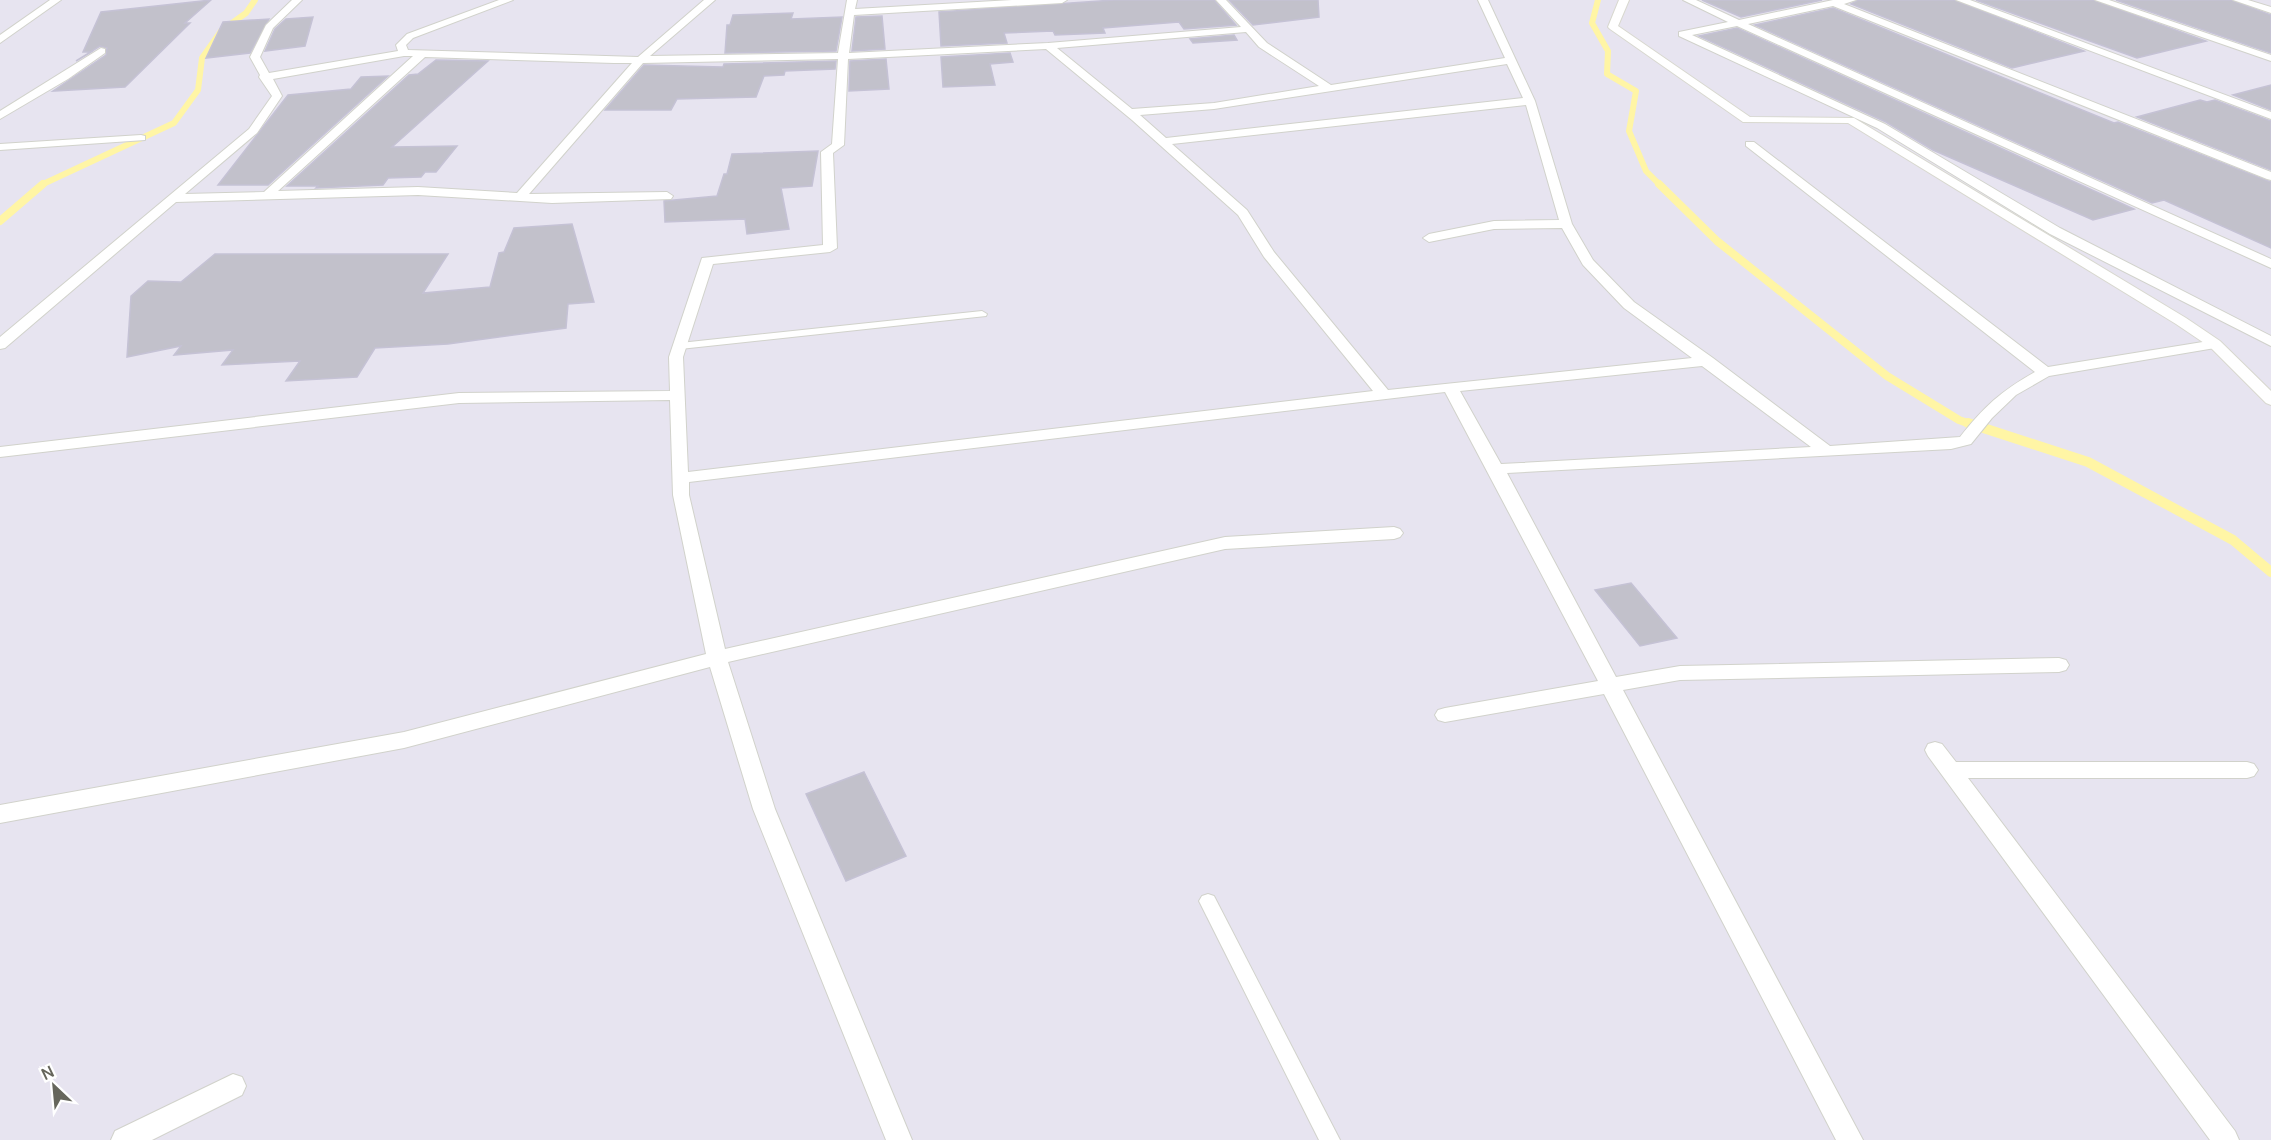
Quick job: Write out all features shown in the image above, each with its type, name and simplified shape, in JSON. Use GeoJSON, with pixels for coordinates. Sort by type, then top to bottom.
{"type":"FeatureCollection","features":[{"type":"Feature","properties":{"kind":"street"},"geometry":{"type":"LineString","coordinates":[[0,40],[56,0]]}},
{"type":"Feature","properties":{"kind":"street"},"geometry":{"type":"LineString","coordinates":[[0,345],[253,131],[277,96],[264,77],[255,57],[269,27],[297,0]]}},
{"type":"Feature","properties":{"kind":"street"},"geometry":{"type":"LineString","coordinates":[[404,53],[401,45],[410,36],[508,0]]}},
{"type":"Feature","properties":{"kind":"street"},"geometry":{"type":"LineString","coordinates":[[520,197],[639,60],[710,0]]}},
{"type":"Feature","properties":{"kind":"street"},"geometry":{"type":"LineString","coordinates":[[852,0],[843,56],[838,146],[827,152],[830,248],[707,261],[676,357],[681,495],[717,658],[764,809],[898,1140]]}},
{"type":"Feature","properties":{"kind":"street"},"geometry":{"type":"LineString","coordinates":[[850,12],[1062,0]]}},
{"type":"Feature","properties":{"kind":"street"},"geometry":{"type":"LineString","coordinates":[[1221,0],[1263,45],[1329,88]]}},
{"type":"Feature","properties":{"kind":"street"},"geometry":{"type":"LineString","coordinates":[[1483,0],[1530,101],[1566,224],[1588,262],[1629,305],[1708,361],[1827,451]]}},
{"type":"Feature","properties":{"kind":"street"},"geometry":{"type":"LineString","coordinates":[[1624,0],[1613,27],[1748,120],[1850,120],[2215,344],[2271,400]]}},
{"type":"Feature","properties":{"kind":"street"},"geometry":{"type":"LineString","coordinates":[[1688,0],[2271,264]]}},
{"type":"Feature","properties":{"kind":"street"},"geometry":{"type":"LineString","coordinates":[[1851,0],[1830,2],[1682,34],[1881,126],[2055,231],[2271,342]]}},
{"type":"Feature","properties":{"kind":"street"},"geometry":{"type":"LineString","coordinates":[[1961,0],[2271,116]]}},
{"type":"Feature","properties":{"kind":"street"},"geometry":{"type":"LineString","coordinates":[[2100,0],[2271,58]]}},
{"type":"Feature","properties":{"kind":"street"},"geometry":{"type":"LineString","coordinates":[[2238,0],[2271,10]]}},
{"type":"Feature","properties":{"kind":"street"},"geometry":{"type":"LineString","coordinates":[[1830,2],[2271,176]]}},
{"type":"Feature","properties":{"kind":"street"},"geometry":{"type":"LineString","coordinates":[[264,77],[404,53],[639,60],[843,56],[1048,46],[1248,29]]}},
{"type":"Feature","properties":{"kind":"street"},"geometry":{"type":"LineString","coordinates":[[1048,46],[1129,112],[1243,213],[1269,254],[1384,395]]}},
{"type":"Feature","properties":{"kind":"street"},"geometry":{"type":"LineString","coordinates":[[0,116],[101,51]]}},
{"type":"Feature","properties":{"kind":"street"},"geometry":{"type":"LineString","coordinates":[[266,196],[423,53]]}},
{"type":"Feature","properties":{"kind":"street"},"geometry":{"type":"LineString","coordinates":[[1129,112],[1214,106],[1511,60]]}},
{"type":"Feature","properties":{"kind":"street"},"geometry":{"type":"LineString","coordinates":[[1162,142],[1530,101]]}},
{"type":"Feature","properties":{"kind":"street"},"geometry":{"type":"LineString","coordinates":[[0,147],[141,138]]}},
{"type":"Feature","properties":{"kind":"street"},"geometry":{"type":"LineString","coordinates":[[1750,144],[2045,372]]}},
{"type":"Feature","properties":{"kind":"street"},"geometry":{"type":"LineString","coordinates":[[172,198],[418,191],[520,197],[667,196]]}},
{"type":"Feature","properties":{"kind":"street"},"geometry":{"type":"LineString","coordinates":[[1429,238],[1494,225],[1566,224]]}},
{"type":"Feature","properties":{"kind":"street"},"geometry":{"type":"LineString","coordinates":[[1496,469],[1951,444],[1965,441],[1986,415],[2011,392],[2045,372],[2215,344]]}},
{"type":"Feature","properties":{"kind":"street"},"geometry":{"type":"LineString","coordinates":[[681,478],[1449,387],[1708,361]]}},
{"type":"Feature","properties":{"kind":"street"},"geometry":{"type":"LineString","coordinates":[[1449,387],[1496,469],[1850,1140]]}},
{"type":"Feature","properties":{"kind":"street"},"geometry":{"type":"LineString","coordinates":[[0,452],[459,398],[678,395]]}},
{"type":"Feature","properties":{"kind":"street"},"geometry":{"type":"LineString","coordinates":[[0,814],[404,740],[717,658],[1225,543],[1394,533]]}},
{"type":"Feature","properties":{"kind":"street"},"geometry":{"type":"LineString","coordinates":[[1445,715],[1680,673],[2059,665]]}},
{"type":"Feature","properties":{"kind":"street"},"geometry":{"type":"LineString","coordinates":[[1935,750],[2226,1140]]}},
{"type":"Feature","properties":{"kind":"street"},"geometry":{"type":"LineString","coordinates":[[1950,770],[2247,770]]}},
{"type":"Feature","properties":{"kind":"street"},"geometry":{"type":"LineString","coordinates":[[124,1140],[233,1086]]}},
{"type":"Feature","properties":{"kind":"lane"},"geometry":{"type":"LineString","coordinates":[[680,346],[982,314]]}},
{"type":"Feature","properties":{"kind":"lane"},"geometry":{"type":"LineString","coordinates":[[1208,902],[1330,1140]]}},
{"type":"Feature","properties":{"kind":"building"},"geometry":{"type":"Polygon","coordinates":[[[211,0],[185,23],[190,23],[125,87],[53,91],[106,55],[107,48],[100,46],[90,52],[83,52],[101,12],[211,0]]]}},
{"type":"Feature","properties":{"kind":"building"},"geometry":{"type":"Polygon","coordinates":[[[1114,0],[1214,0],[1236,25],[1184,29],[1179,22],[1103,28],[1105,33],[1055,35],[1053,31],[1004,33],[1007,43],[941,46],[939,12],[1114,0]]]}},
{"type":"Feature","properties":{"kind":"building"},"geometry":{"type":"Polygon","coordinates":[[[1229,0],[1318,0],[1319,17],[1253,25],[1229,0]]]}},
{"type":"Feature","properties":{"kind":"building"},"geometry":{"type":"Polygon","coordinates":[[[1702,0],[1822,0],[1741,17],[1702,0]]]}},
{"type":"Feature","properties":{"kind":"building"},"geometry":{"type":"Polygon","coordinates":[[[1858,0],[1954,0],[2084,51],[2012,68],[1851,4],[1858,0]]]}},
{"type":"Feature","properties":{"kind":"building"},"geometry":{"type":"Polygon","coordinates":[[[1976,0],[2093,0],[2206,41],[2137,58],[1976,0]]]}},
{"type":"Feature","properties":{"kind":"building"},"geometry":{"type":"Polygon","coordinates":[[[2116,0],[2231,0],[2271,15],[2271,53],[2116,0]]]}},
{"type":"Feature","properties":{"kind":"building"},"geometry":{"type":"Polygon","coordinates":[[[1833,8],[2114,123],[2118,122],[2271,182],[2271,248],[2164,200],[2152,203],[1755,25],[1833,8]]]}},
{"type":"Feature","properties":{"kind":"building"},"geometry":{"type":"Polygon","coordinates":[[[793,13],[791,19],[842,17],[836,51],[725,53],[727,25],[730,25],[733,15],[793,13]]]}},
{"type":"Feature","properties":{"kind":"building"},"geometry":{"type":"Polygon","coordinates":[[[882,16],[885,49],[852,51],[856,17],[882,16]]]}},
{"type":"Feature","properties":{"kind":"building"},"geometry":{"type":"Polygon","coordinates":[[[313,17],[305,46],[265,51],[275,29],[286,19],[313,17]]]}},
{"type":"Feature","properties":{"kind":"building"},"geometry":{"type":"Polygon","coordinates":[[[269,19],[250,53],[206,58],[223,22],[269,19]]]}},
{"type":"Feature","properties":{"kind":"building"},"geometry":{"type":"Polygon","coordinates":[[[1737,28],[2134,209],[2093,220],[1933,150],[1886,122],[1699,36],[1737,28]]]}},
{"type":"Feature","properties":{"kind":"building"},"geometry":{"type":"Polygon","coordinates":[[[1234,35],[1237,40],[1193,43],[1190,39],[1234,35]]]}},
{"type":"Feature","properties":{"kind":"building"},"geometry":{"type":"Polygon","coordinates":[[[1010,53],[1013,62],[990,64],[995,85],[943,87],[941,57],[1010,53]]]}},
{"type":"Feature","properties":{"kind":"building"},"geometry":{"type":"Polygon","coordinates":[[[886,59],[889,89],[849,91],[850,61],[886,59]]]}},
{"type":"Feature","properties":{"kind":"building"},"geometry":{"type":"Polygon","coordinates":[[[436,60],[488,61],[392,147],[457,146],[436,172],[425,172],[421,177],[388,178],[383,185],[316,188],[318,186],[287,186],[409,75],[418,74],[436,60]]]}},
{"type":"Feature","properties":{"kind":"building"},"geometry":{"type":"Polygon","coordinates":[[[836,61],[835,69],[785,71],[784,75],[764,76],[756,97],[677,99],[671,110],[605,110],[644,65],[723,67],[724,64],[836,61]]]}},
{"type":"Feature","properties":{"kind":"building"},"geometry":{"type":"Polygon","coordinates":[[[388,76],[268,185],[218,185],[288,95],[351,89],[361,77],[388,76]]]}},
{"type":"Feature","properties":{"kind":"building"},"geometry":{"type":"Polygon","coordinates":[[[2271,85],[2271,110],[2233,95],[2271,85]]]}},
{"type":"Feature","properties":{"kind":"building"},"geometry":{"type":"Polygon","coordinates":[[[2200,100],[2207,102],[2215,100],[2271,121],[2271,170],[2137,117],[2200,100]]]}},
{"type":"Feature","properties":{"kind":"building"},"geometry":{"type":"Polygon","coordinates":[[[818,151],[812,186],[781,188],[789,229],[747,234],[745,219],[665,222],[664,201],[717,196],[724,174],[727,174],[732,154],[818,151]]]}},
{"type":"Feature","properties":{"kind":"building"},"geometry":{"type":"Polygon","coordinates":[[[572,224],[594,302],[568,304],[566,328],[448,344],[375,348],[357,377],[286,381],[300,361],[222,365],[233,350],[174,355],[181,346],[127,357],[131,296],[148,281],[181,282],[215,254],[448,254],[423,293],[490,287],[499,253],[504,252],[514,228],[572,224]]]}},
{"type":"Feature","properties":{"kind":"building"},"geometry":{"type":"Polygon","coordinates":[[[1631,583],[1677,638],[1640,646],[1595,590],[1631,583]]]}},
{"type":"Feature","properties":{"kind":"building"},"geometry":{"type":"Polygon","coordinates":[[[864,772],[906,856],[846,881],[806,794],[864,772]]]}},
{"type":"Feature","properties":{"kind":"waterway"},"geometry":{"type":"LineString","coordinates":[[43,184],[174,123],[198,90],[202,58],[221,31],[246,13],[255,0]]}},
{"type":"Feature","properties":{"kind":"waterway"},"geometry":{"type":"LineString","coordinates":[[1598,0],[1592,23],[1608,51],[1607,74],[1636,91],[1629,131],[1646,171],[1659,184]]}},
{"type":"Feature","properties":{"kind":"waterway"},"geometry":{"type":"LineString","coordinates":[[0,221],[43,184]]}},
{"type":"Feature","properties":{"kind":"waterway"},"geometry":{"type":"LineString","coordinates":[[1659,184],[1717,241],[1887,376],[1959,420],[1973,425]]}},
{"type":"Feature","properties":{"kind":"waterway"},"geometry":{"type":"LineString","coordinates":[[1968,423],[2088,462],[2233,540],[2271,572]]}}]}
